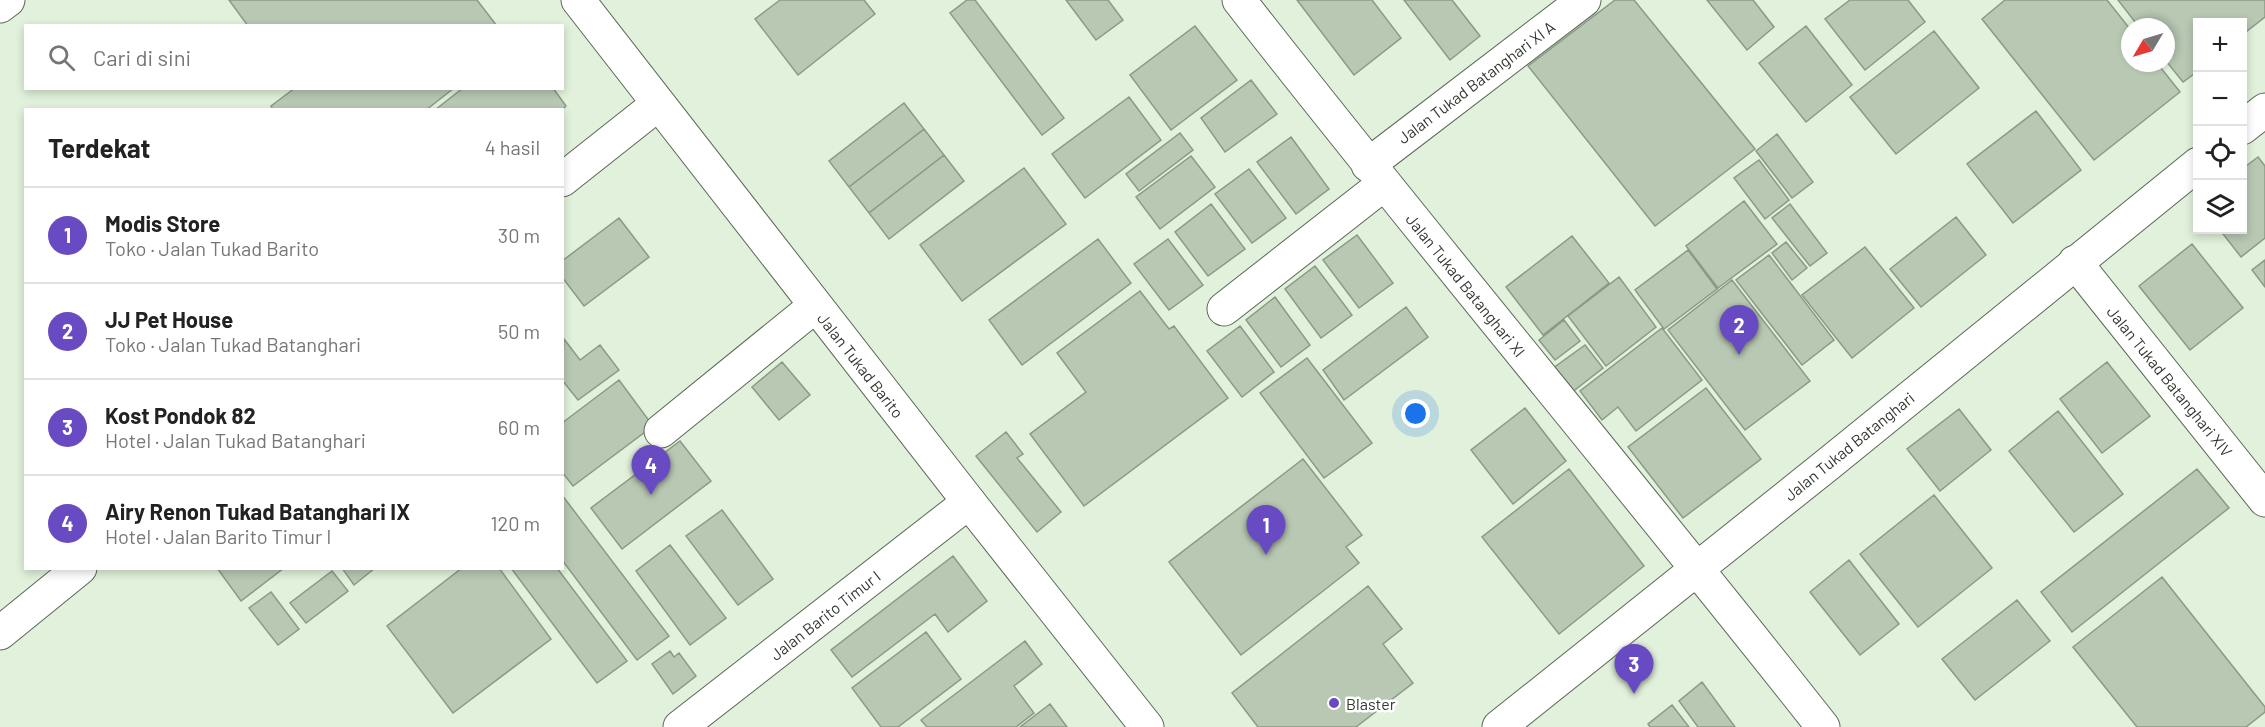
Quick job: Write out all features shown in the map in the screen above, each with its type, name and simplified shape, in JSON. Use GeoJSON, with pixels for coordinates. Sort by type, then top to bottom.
{"type":"FeatureCollection","features":[{"type":"Feature","properties":{"kind":"street"},"geometry":{"type":"LineString","coordinates":[[0,6],[8,0]]}},
{"type":"Feature","properties":{"kind":"street","name":"Jalan Tukad Barito"},"geometry":{"type":"LineString","coordinates":[[578,0],[815,306],[1147,727]]}},
{"type":"Feature","properties":{"kind":"street","name":"Jalan Tukad Batanghari XI"},"geometry":{"type":"LineString","coordinates":[[1239,0],[1376,175],[1697,567],[1824,727]]}},
{"type":"Feature","properties":{"kind":"street","name":"Jalan Tukad Batanghari XI A"},"geometry":{"type":"LineString","coordinates":[[1224,309],[1376,175],[1584,0]]}},
{"type":"Feature","properties":{"kind":"street"},"geometry":{"type":"LineString","coordinates":[[564,178],[658,104]]}},
{"type":"Feature","properties":{"kind":"street"},"geometry":{"type":"LineString","coordinates":[[2245,126],[2265,110]]}},
{"type":"Feature","properties":{"kind":"street","name":"Jalan Tukad Batanghari"},"geometry":{"type":"LineString","coordinates":[[1499,727],[2193,168]]}},
{"type":"Feature","properties":{"kind":"street","name":"Jalan Tukad Batanghari XIV"},"geometry":{"type":"LineString","coordinates":[[2075,262],[2265,500]]}},
{"type":"Feature","properties":{"kind":"street"},"geometry":{"type":"LineString","coordinates":[[661,431],[815,306]]}},
{"type":"Feature","properties":{"kind":"street","name":"Jalan Barito Timur I"},"geometry":{"type":"LineString","coordinates":[[680,727],[969,502]]}},
{"type":"Feature","properties":{"kind":"street"},"geometry":{"type":"LineString","coordinates":[[0,633],[78,570]]}},
{"type":"Feature","properties":{"kind":"building"},"geometry":{"type":"Polygon","coordinates":[[[229,0],[477,0],[495,24],[247,24],[229,0]]]}},
{"type":"Feature","properties":{"kind":"building"},"geometry":{"type":"Polygon","coordinates":[[[780,0],[864,0],[875,14],[798,75],[755,19],[780,0]]]}},
{"type":"Feature","properties":{"kind":"building"},"geometry":{"type":"Polygon","coordinates":[[[967,0],[975,0],[1064,118],[1042,135],[950,13],[967,0]]]}},
{"type":"Feature","properties":{"kind":"building"},"geometry":{"type":"Polygon","coordinates":[[[1066,0],[1108,0],[1123,20],[1096,40],[1066,0]]]}},
{"type":"Feature","properties":{"kind":"building"},"geometry":{"type":"Polygon","coordinates":[[[1297,0],[1372,0],[1401,38],[1354,75],[1297,0]]]}},
{"type":"Feature","properties":{"kind":"building"},"geometry":{"type":"Polygon","coordinates":[[[1404,0],[1452,0],[1480,36],[1450,60],[1404,0]]]}},
{"type":"Feature","properties":{"kind":"building"},"geometry":{"type":"Polygon","coordinates":[[[1615,0],[1634,0],[1755,149],[1655,226],[1528,66],[1615,0]]]}},
{"type":"Feature","properties":{"kind":"building"},"geometry":{"type":"Polygon","coordinates":[[[1707,0],[1753,0],[1774,27],[1747,50],[1707,0]]]}},
{"type":"Feature","properties":{"kind":"building"},"geometry":{"type":"Polygon","coordinates":[[[1850,0],[1908,0],[1925,22],[1865,70],[1825,19],[1850,0]]]}},
{"type":"Feature","properties":{"kind":"building"},"geometry":{"type":"Polygon","coordinates":[[[2005,0],[2107,0],[2121,18],[2121,72],[2164,72],[2180,92],[2094,160],[1982,19],[2005,0]]]}},
{"type":"Feature","properties":{"kind":"building"},"geometry":{"type":"Polygon","coordinates":[[[2118,0],[2265,0],[2265,17],[2247,31],[2247,18],[2193,18],[2193,75],[2183,82],[2175,72],[2175,18],[2132,18],[2118,0]]]}},
{"type":"Feature","properties":{"kind":"building"},"geometry":{"type":"Polygon","coordinates":[[[1195,26],[1237,80],[1171,130],[1130,75],[1195,26]]]}},
{"type":"Feature","properties":{"kind":"building"},"geometry":{"type":"Polygon","coordinates":[[[1806,26],[1852,85],[1806,122],[1759,63],[1806,26]]]}},
{"type":"Feature","properties":{"kind":"building"},"geometry":{"type":"Polygon","coordinates":[[[1934,31],[1979,88],[1896,154],[1850,97],[1934,31]]]}},
{"type":"Feature","properties":{"kind":"building"},"geometry":{"type":"Polygon","coordinates":[[[1251,80],[1277,114],[1225,152],[1201,118],[1251,80]]]}},
{"type":"Feature","properties":{"kind":"building"},"geometry":{"type":"Polygon","coordinates":[[[292,90],[451,90],[429,108],[272,108],[271,106],[292,90]]]}},
{"type":"Feature","properties":{"kind":"building"},"geometry":{"type":"Polygon","coordinates":[[[460,90],[554,90],[566,106],[564,108],[438,108],[460,90]]]}},
{"type":"Feature","properties":{"kind":"building"},"geometry":{"type":"Polygon","coordinates":[[[1129,97],[1161,140],[1085,198],[1052,154],[1129,97]]]}},
{"type":"Feature","properties":{"kind":"building"},"geometry":{"type":"Polygon","coordinates":[[[904,103],[924,129],[849,187],[829,161],[904,103]]]}},
{"type":"Feature","properties":{"kind":"building"},"geometry":{"type":"Polygon","coordinates":[[[2036,111],[2081,170],[2013,223],[1967,164],[2036,111]]]}},
{"type":"Feature","properties":{"kind":"building"},"geometry":{"type":"Polygon","coordinates":[[[924,129],[944,155],[869,213],[849,187],[924,129]]]}},
{"type":"Feature","properties":{"kind":"building"},"geometry":{"type":"Polygon","coordinates":[[[1180,133],[1193,150],[1139,191],[1126,174],[1180,133]]]}},
{"type":"Feature","properties":{"kind":"building"},"geometry":{"type":"Polygon","coordinates":[[[1777,134],[1813,182],[1792,198],[1756,151],[1777,134]]]}},
{"type":"Feature","properties":{"kind":"building"},"geometry":{"type":"Polygon","coordinates":[[[1291,137],[1329,189],[1296,214],[1257,162],[1291,137]]]}},
{"type":"Feature","properties":{"kind":"building"},"geometry":{"type":"Polygon","coordinates":[[[944,155],[964,181],[889,239],[869,213],[944,155]]]}},
{"type":"Feature","properties":{"kind":"building"},"geometry":{"type":"Polygon","coordinates":[[[1191,156],[1215,187],[1160,229],[1136,197],[1191,156]]]}},
{"type":"Feature","properties":{"kind":"building"},"geometry":{"type":"Polygon","coordinates":[[[2258,157],[2265,166],[2265,238],[2241,257],[2223,234],[2247,234],[2247,165],[2258,157]]]}},
{"type":"Feature","properties":{"kind":"building"},"geometry":{"type":"Polygon","coordinates":[[[1759,160],[1789,200],[1765,219],[1734,178],[1759,160]]]}},
{"type":"Feature","properties":{"kind":"building"},"geometry":{"type":"Polygon","coordinates":[[[1024,168],[1066,224],[962,301],[920,245],[1024,168]]]}},
{"type":"Feature","properties":{"kind":"building"},"geometry":{"type":"Polygon","coordinates":[[[1249,169],[1286,218],[1252,243],[1215,194],[1249,169]]]}},
{"type":"Feature","properties":{"kind":"building"},"geometry":{"type":"Polygon","coordinates":[[[1744,201],[1777,244],[1718,288],[1686,246],[1744,201]]]}},
{"type":"Feature","properties":{"kind":"building"},"geometry":{"type":"Polygon","coordinates":[[[1211,204],[1245,249],[1208,276],[1175,232],[1211,204]]]}},
{"type":"Feature","properties":{"kind":"building"},"geometry":{"type":"Polygon","coordinates":[[[1790,204],[1827,253],[1810,266],[1772,218],[1790,204]]]}},
{"type":"Feature","properties":{"kind":"building"},"geometry":{"type":"Polygon","coordinates":[[[1956,217],[1986,255],[1921,307],[1890,269],[1956,217]]]}},
{"type":"Feature","properties":{"kind":"building"},"geometry":{"type":"Polygon","coordinates":[[[619,218],[649,257],[584,306],[564,280],[564,259],[619,218]]]}},
{"type":"Feature","properties":{"kind":"building"},"geometry":{"type":"Polygon","coordinates":[[[1357,235],[1393,283],[1359,308],[1323,260],[1357,235]]]}},
{"type":"Feature","properties":{"kind":"building"},"geometry":{"type":"Polygon","coordinates":[[[1572,236],[1609,283],[1543,335],[1506,287],[1572,236]]]}},
{"type":"Feature","properties":{"kind":"building"},"geometry":{"type":"Polygon","coordinates":[[[1098,239],[1131,283],[1022,365],[989,320],[1098,239]]]}},
{"type":"Feature","properties":{"kind":"building"},"geometry":{"type":"Polygon","coordinates":[[[1168,239],[1203,285],[1169,310],[1134,264],[1168,239]]]}},
{"type":"Feature","properties":{"kind":"building"},"geometry":{"type":"Polygon","coordinates":[[[1786,242],[1807,268],[1792,280],[1772,253],[1786,242]]]}},
{"type":"Feature","properties":{"kind":"building"},"geometry":{"type":"Polygon","coordinates":[[[2192,244],[2243,308],[2190,350],[2139,286],[2192,244]]]}},
{"type":"Feature","properties":{"kind":"building"},"geometry":{"type":"Polygon","coordinates":[[[1865,247],[1914,308],[1852,358],[1802,295],[1865,247]]]}},
{"type":"Feature","properties":{"kind":"building"},"geometry":{"type":"Polygon","coordinates":[[[1688,250],[1717,289],[1664,329],[1635,290],[1688,250]]]}},
{"type":"Feature","properties":{"kind":"building"},"geometry":{"type":"Polygon","coordinates":[[[1769,255],[1834,340],[1802,365],[1736,280],[1769,255]]]}},
{"type":"Feature","properties":{"kind":"building"},"geometry":{"type":"Polygon","coordinates":[[[2265,260],[2265,287],[2252,270],[2265,260]]]}},
{"type":"Feature","properties":{"kind":"building"},"geometry":{"type":"Polygon","coordinates":[[[1315,266],[1352,315],[1321,338],[1285,289],[1315,266]]]}},
{"type":"Feature","properties":{"kind":"building"},"geometry":{"type":"Polygon","coordinates":[[[1619,277],[1656,327],[1606,366],[1568,316],[1619,277]]]}},
{"type":"Feature","properties":{"kind":"building"},"geometry":{"type":"Polygon","coordinates":[[[1732,280],[1810,381],[1745,430],[1668,330],[1732,280]]]}},
{"type":"Feature","properties":{"kind":"building"},"geometry":{"type":"Polygon","coordinates":[[[1140,291],[1169,329],[1174,326],[1228,398],[1084,506],[1030,434],[1086,392],[1057,353],[1140,291]]]}},
{"type":"Feature","properties":{"kind":"building"},"geometry":{"type":"Polygon","coordinates":[[[1275,297],[1310,345],[1281,367],[1246,320],[1275,297]]]}},
{"type":"Feature","properties":{"kind":"building"},"geometry":{"type":"Polygon","coordinates":[[[1406,307],[1428,337],[1344,400],[1323,370],[1406,307]]]}},
{"type":"Feature","properties":{"kind":"building"},"geometry":{"type":"Polygon","coordinates":[[[1564,320],[1580,341],[1555,360],[1539,340],[1564,320]]]}},
{"type":"Feature","properties":{"kind":"building"},"geometry":{"type":"Polygon","coordinates":[[[1240,326],[1274,372],[1242,397],[1207,351],[1240,326]]]}},
{"type":"Feature","properties":{"kind":"building"},"geometry":{"type":"Polygon","coordinates":[[[1662,328],[1702,380],[1636,431],[1618,407],[1602,420],[1580,391],[1662,328]]]}},
{"type":"Feature","properties":{"kind":"building"},"geometry":{"type":"Polygon","coordinates":[[[564,339],[580,360],[600,345],[619,370],[578,400],[564,382],[564,339]]]}},
{"type":"Feature","properties":{"kind":"building"},"geometry":{"type":"Polygon","coordinates":[[[1585,345],[1603,368],[1571,393],[1552,369],[1585,345]]]}},
{"type":"Feature","properties":{"kind":"building"},"geometry":{"type":"Polygon","coordinates":[[[1307,358],[1372,443],[1324,478],[1260,393],[1307,358]]]}},
{"type":"Feature","properties":{"kind":"building"},"geometry":{"type":"Polygon","coordinates":[[[782,362],[810,395],[779,420],[752,387],[782,362]]]}},
{"type":"Feature","properties":{"kind":"building"},"geometry":{"type":"Polygon","coordinates":[[[2107,362],[2150,416],[2102,453],[2060,399],[2107,362]]]}},
{"type":"Feature","properties":{"kind":"building"},"geometry":{"type":"Polygon","coordinates":[[[619,380],[653,426],[573,486],[564,475],[564,421],[619,380]]]}},
{"type":"Feature","properties":{"kind":"building"},"geometry":{"type":"Polygon","coordinates":[[[1706,388],[1761,459],[1683,518],[1628,447],[1706,388]]]}},
{"type":"Feature","properties":{"kind":"building"},"geometry":{"type":"Polygon","coordinates":[[[1525,408],[1566,461],[1513,504],[1471,450],[1525,408]]]}},
{"type":"Feature","properties":{"kind":"building"},"geometry":{"type":"Polygon","coordinates":[[[1959,409],[1991,450],[1940,491],[1907,449],[1959,409]]]}},
{"type":"Feature","properties":{"kind":"building"},"geometry":{"type":"Polygon","coordinates":[[[2058,411],[2123,494],[2074,532],[2009,451],[2058,411]]]}},
{"type":"Feature","properties":{"kind":"building"},"geometry":{"type":"Polygon","coordinates":[[[1006,432],[1023,454],[1017,458],[1061,512],[1037,532],[976,456],[1006,432]]]}},
{"type":"Feature","properties":{"kind":"building"},"geometry":{"type":"Polygon","coordinates":[[[680,441],[711,481],[622,549],[591,508],[680,441]]]}},
{"type":"Feature","properties":{"kind":"building"},"geometry":{"type":"Polygon","coordinates":[[[1303,459],[1362,535],[1346,547],[1359,563],[1241,655],[1169,562],[1303,459]]]}},
{"type":"Feature","properties":{"kind":"building"},"geometry":{"type":"Polygon","coordinates":[[[1569,469],[1644,566],[1559,634],[1482,537],[1569,469]]]}},
{"type":"Feature","properties":{"kind":"building"},"geometry":{"type":"Polygon","coordinates":[[[2197,469],[2229,508],[2072,632],[2041,592],[2197,469]]]}},
{"type":"Feature","properties":{"kind":"building"},"geometry":{"type":"Polygon","coordinates":[[[1934,495],[1992,568],[1918,627],[1860,554],[1934,495]]]}},
{"type":"Feature","properties":{"kind":"building"},"geometry":{"type":"Polygon","coordinates":[[[564,498],[669,636],[637,660],[564,563],[564,498]]]}},
{"type":"Feature","properties":{"kind":"building"},"geometry":{"type":"Polygon","coordinates":[[[722,510],[773,579],[738,605],[686,536],[722,510]]]}},
{"type":"Feature","properties":{"kind":"building"},"geometry":{"type":"Polygon","coordinates":[[[670,545],[726,618],[690,645],[636,571],[670,545]]]}},
{"type":"Feature","properties":{"kind":"building"},"geometry":{"type":"Polygon","coordinates":[[[953,556],[987,601],[948,632],[935,614],[852,677],[831,650],[953,556]]]}},
{"type":"Feature","properties":{"kind":"building"},"geometry":{"type":"Polygon","coordinates":[[[1849,560],[1899,624],[1860,655],[1810,592],[1849,560]]]}},
{"type":"Feature","properties":{"kind":"building"},"geometry":{"type":"Polygon","coordinates":[[[218,570],[281,570],[241,601],[218,570]]]}},
{"type":"Feature","properties":{"kind":"building"},"geometry":{"type":"Polygon","coordinates":[[[343,570],[373,570],[354,585],[343,570]]]}},
{"type":"Feature","properties":{"kind":"building"},"geometry":{"type":"Polygon","coordinates":[[[459,570],[500,570],[551,639],[453,713],[387,626],[459,570]]]}},
{"type":"Feature","properties":{"kind":"building"},"geometry":{"type":"Polygon","coordinates":[[[512,570],[559,570],[627,661],[597,683],[512,570]]]}},
{"type":"Feature","properties":{"kind":"building"},"geometry":{"type":"Polygon","coordinates":[[[332,571],[348,591],[306,623],[290,603],[332,571]]]}},
{"type":"Feature","properties":{"kind":"building"},"geometry":{"type":"Polygon","coordinates":[[[2162,577],[2265,707],[2265,712],[2246,727],[2137,727],[2073,647],[2162,577]]]}},
{"type":"Feature","properties":{"kind":"building"},"geometry":{"type":"Polygon","coordinates":[[[1368,586],[1402,629],[1383,644],[1413,683],[1356,727],[1258,727],[1232,693],[1368,586]]]}},
{"type":"Feature","properties":{"kind":"building"},"geometry":{"type":"Polygon","coordinates":[[[271,592],[299,629],[278,645],[249,608],[271,592]]]}},
{"type":"Feature","properties":{"kind":"building"},"geometry":{"type":"Polygon","coordinates":[[[2017,600],[2050,641],[1975,700],[1942,659],[2017,600]]]}},
{"type":"Feature","properties":{"kind":"building"},"geometry":{"type":"Polygon","coordinates":[[[926,632],[961,679],[898,727],[881,727],[852,688],[926,632]]]}},
{"type":"Feature","properties":{"kind":"building"},"geometry":{"type":"Polygon","coordinates":[[[1025,641],[1042,664],[1014,686],[1034,713],[1016,727],[927,727],[921,720],[1025,641]]]}},
{"type":"Feature","properties":{"kind":"building"},"geometry":{"type":"Polygon","coordinates":[[[670,651],[674,657],[679,653],[696,676],[673,694],[652,664],[670,651]]]}},
{"type":"Feature","properties":{"kind":"building"},"geometry":{"type":"Polygon","coordinates":[[[1702,682],[1735,727],[1698,727],[1679,701],[1702,682]]]}},
{"type":"Feature","properties":{"kind":"building"},"geometry":{"type":"Polygon","coordinates":[[[1050,704],[1067,727],[1020,727],[1050,704]]]}},
{"type":"Feature","properties":{"kind":"building"},"geometry":{"type":"Polygon","coordinates":[[[1672,705],[1689,727],[1650,727],[1648,724],[1672,705]]]}},
{"type":"Feature","properties":{"kind":"place","name":"JJ Pet House"},"geometry":{"type":"Point","coordinates":[1739,355]}},
{"type":"Feature","properties":{"kind":"place","name":"Airy Renon Tukad Batanghari IX"},"geometry":{"type":"Point","coordinates":[651,495]}},
{"type":"Feature","properties":{"kind":"place","name":"Modis Store"},"geometry":{"type":"Point","coordinates":[1266,555]}},
{"type":"Feature","properties":{"kind":"place","name":"Kost Pondok 82"},"geometry":{"type":"Point","coordinates":[1634,694]}},
{"type":"Feature","properties":{"kind":"place","name":"Blaster"},"geometry":{"type":"Point","coordinates":[1334,703]}}]}
